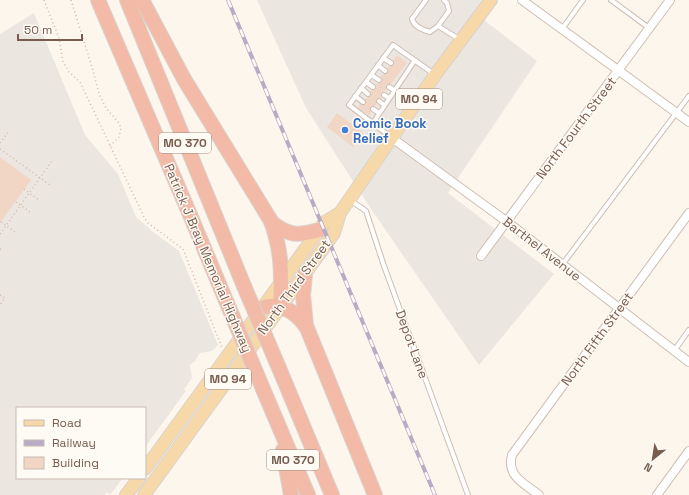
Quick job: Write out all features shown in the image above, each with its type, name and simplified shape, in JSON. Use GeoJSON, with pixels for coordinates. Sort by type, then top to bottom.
{"type":"FeatureCollection","features":[{"type":"Feature","properties":{"kind":"highway","name":"Patrick J Bray Memorial Highway"},"geometry":{"type":"LineString","coordinates":[[98,0],[308,495]]}},
{"type":"Feature","properties":{"kind":"highway","name":"Patrick J Bray Memorial Highway"},"geometry":{"type":"LineString","coordinates":[[127,0],[244,286],[332,495]]}},
{"type":"Feature","properties":{"kind":"highway"},"geometry":{"type":"LineString","coordinates":[[142,0],[184,79],[271,221],[280,251],[282,282],[280,307]]}},
{"type":"Feature","properties":{"kind":"highway"},"geometry":{"type":"LineString","coordinates":[[271,221],[285,232],[291,234],[305,234],[319,230]]}},
{"type":"Feature","properties":{"kind":"highway"},"geometry":{"type":"LineString","coordinates":[[305,274],[303,295],[306,328]]}},
{"type":"Feature","properties":{"kind":"highway"},"geometry":{"type":"LineString","coordinates":[[264,306],[280,307],[297,316],[306,328],[375,495]]}},
{"type":"Feature","properties":{"kind":"highway"},"geometry":{"type":"LineString","coordinates":[[278,424],[291,495]]}},
{"type":"Feature","properties":{"kind":"main road","name":"North Third Street"},"geometry":{"type":"LineString","coordinates":[[144,495],[334,233],[340,213],[436,75],[491,0]]}},
{"type":"Feature","properties":{"kind":"main road","name":"North Third Street"},"geometry":{"type":"LineString","coordinates":[[146,468],[325,222],[340,213]]}},
{"type":"Feature","properties":{"kind":"main road"},"geometry":{"type":"LineString","coordinates":[[126,495],[138,479]]}},
{"type":"Feature","properties":{"kind":"street"},"geometry":{"type":"LineString","coordinates":[[522,0],[689,122]]}},
{"type":"Feature","properties":{"kind":"street","name":"North Fourth Street"},"geometry":{"type":"LineString","coordinates":[[481,256],[670,0]]}},
{"type":"Feature","properties":{"kind":"street","name":"Barthel Avenue"},"geometry":{"type":"LineString","coordinates":[[392,138],[506,221],[689,362]]}},
{"type":"Feature","properties":{"kind":"street","name":"North Fifth Street"},"geometry":{"type":"LineString","coordinates":[[539,495],[516,478],[510,466],[512,455],[689,213]]}},
{"type":"Feature","properties":{"kind":"street"},"geometry":{"type":"LineString","coordinates":[[657,495],[689,451]]}},
{"type":"Feature","properties":{"kind":"lane"},"geometry":{"type":"LineString","coordinates":[[426,0],[412,19],[413,22],[421,29],[430,32],[438,26],[448,10],[447,3],[444,0]]}},
{"type":"Feature","properties":{"kind":"lane"},"geometry":{"type":"LineString","coordinates":[[562,29],[583,0]]}},
{"type":"Feature","properties":{"kind":"lane"},"geometry":{"type":"LineString","coordinates":[[611,0],[649,28]]}},
{"type":"Feature","properties":{"kind":"lane"},"geometry":{"type":"LineString","coordinates":[[438,26],[461,40]]}},
{"type":"Feature","properties":{"kind":"lane"},"geometry":{"type":"LineString","coordinates":[[392,138],[349,105],[355,96],[393,45],[436,75]]}},
{"type":"Feature","properties":{"kind":"lane"},"geometry":{"type":"LineString","coordinates":[[383,58],[391,64]]}},
{"type":"Feature","properties":{"kind":"lane"},"geometry":{"type":"LineString","coordinates":[[372,123],[415,60]]}},
{"type":"Feature","properties":{"kind":"lane"},"geometry":{"type":"LineString","coordinates":[[378,65],[385,71]]}},
{"type":"Feature","properties":{"kind":"lane"},"geometry":{"type":"LineString","coordinates":[[401,71],[405,74]]}},
{"type":"Feature","properties":{"kind":"lane"},"geometry":{"type":"LineString","coordinates":[[371,75],[379,80]]}},
{"type":"Feature","properties":{"kind":"lane"},"geometry":{"type":"LineString","coordinates":[[396,78],[400,82]]}},
{"type":"Feature","properties":{"kind":"lane"},"geometry":{"type":"LineString","coordinates":[[366,82],[373,87]]}},
{"type":"Feature","properties":{"kind":"lane"},"geometry":{"type":"LineString","coordinates":[[389,87],[394,90]]}},
{"type":"Feature","properties":{"kind":"lane"},"geometry":{"type":"LineString","coordinates":[[361,88],[368,94]]}},
{"type":"Feature","properties":{"kind":"lane"},"geometry":{"type":"LineString","coordinates":[[384,95],[389,98]]}},
{"type":"Feature","properties":{"kind":"lane"},"geometry":{"type":"LineString","coordinates":[[355,96],[363,102]]}},
{"type":"Feature","properties":{"kind":"lane"},"geometry":{"type":"LineString","coordinates":[[562,265],[689,96]]}},
{"type":"Feature","properties":{"kind":"lane"},"geometry":{"type":"LineString","coordinates":[[379,101],[384,105]]}},
{"type":"Feature","properties":{"kind":"lane"},"geometry":{"type":"LineString","coordinates":[[373,109],[379,113]]}},
{"type":"Feature","properties":{"kind":"lane","name":"Depot Lane"},"geometry":{"type":"LineString","coordinates":[[349,200],[366,211],[384,266],[468,495]]}},
{"type":"Feature","properties":{"kind":"lane"},"geometry":{"type":"LineString","coordinates":[[673,351],[689,330]]}},
{"type":"Feature","properties":{"kind":"path"},"geometry":{"type":"LineString","coordinates":[[44,0],[59,38],[63,62],[69,72],[80,82],[144,217],[148,223],[183,249],[223,350]]}},
{"type":"Feature","properties":{"kind":"path"},"geometry":{"type":"LineString","coordinates":[[71,0],[101,101],[119,123],[121,128],[119,137],[110,146]]}},
{"type":"Feature","properties":{"kind":"path"},"geometry":{"type":"LineString","coordinates":[[0,143],[9,131]]}},
{"type":"Feature","properties":{"kind":"path"},"geometry":{"type":"LineString","coordinates":[[0,149],[50,185]]}},
{"type":"Feature","properties":{"kind":"path"},"geometry":{"type":"LineString","coordinates":[[0,234],[52,161]]}},
{"type":"Feature","properties":{"kind":"path"},"geometry":{"type":"LineString","coordinates":[[24,189],[39,200]]}},
{"type":"Feature","properties":{"kind":"path"},"geometry":{"type":"LineString","coordinates":[[16,202],[30,212]]}},
{"type":"Feature","properties":{"kind":"path"},"geometry":{"type":"LineString","coordinates":[[1,222],[15,232]]}},
{"type":"Feature","properties":{"kind":"path"},"geometry":{"type":"LineString","coordinates":[[0,295],[5,298],[0,305]]}},
{"type":"Feature","properties":{"kind":"shaded area"},"geometry":{"type":"Polygon","coordinates":[[[257,0],[484,0],[475,13],[537,61],[448,193],[554,274],[479,365],[371,209],[306,108],[257,0]]]}},
{"type":"Feature","properties":{"kind":"shaded area"},"geometry":{"type":"Polygon","coordinates":[[[34,13],[85,135],[118,174],[136,217],[179,251],[218,345],[212,351],[200,353],[195,361],[190,365],[192,378],[184,389],[186,391],[146,446],[146,407],[16,407],[16,479],[122,479],[110,495],[107,492],[105,495],[0,495],[0,34],[34,13]]]}},
{"type":"Feature","properties":{"kind":"building"},"geometry":{"type":"Polygon","coordinates":[[[397,55],[407,63],[391,84],[386,85],[387,90],[381,93],[381,98],[376,99],[377,104],[375,106],[370,107],[371,112],[369,115],[358,108],[360,104],[366,104],[365,99],[371,96],[370,91],[376,89],[377,83],[382,82],[381,77],[383,74],[388,73],[387,68],[389,66],[394,65],[393,60],[397,55]]]}},
{"type":"Feature","properties":{"kind":"building","name":"Comic Book Relief"},"geometry":{"type":"Polygon","coordinates":[[[337,113],[363,133],[353,147],[327,127],[337,113]]]}},
{"type":"Feature","properties":{"kind":"building"},"geometry":{"type":"Polygon","coordinates":[[[0,157],[31,180],[0,223],[0,157]]]}},
{"type":"Feature","properties":{"kind":"railway"},"geometry":{"type":"LineString","coordinates":[[228,0],[435,495]]}},
{"type":"Feature","properties":{"kind":"place","name":"Comic Book Relief"},"geometry":{"type":"Point","coordinates":[345,130]}}]}
